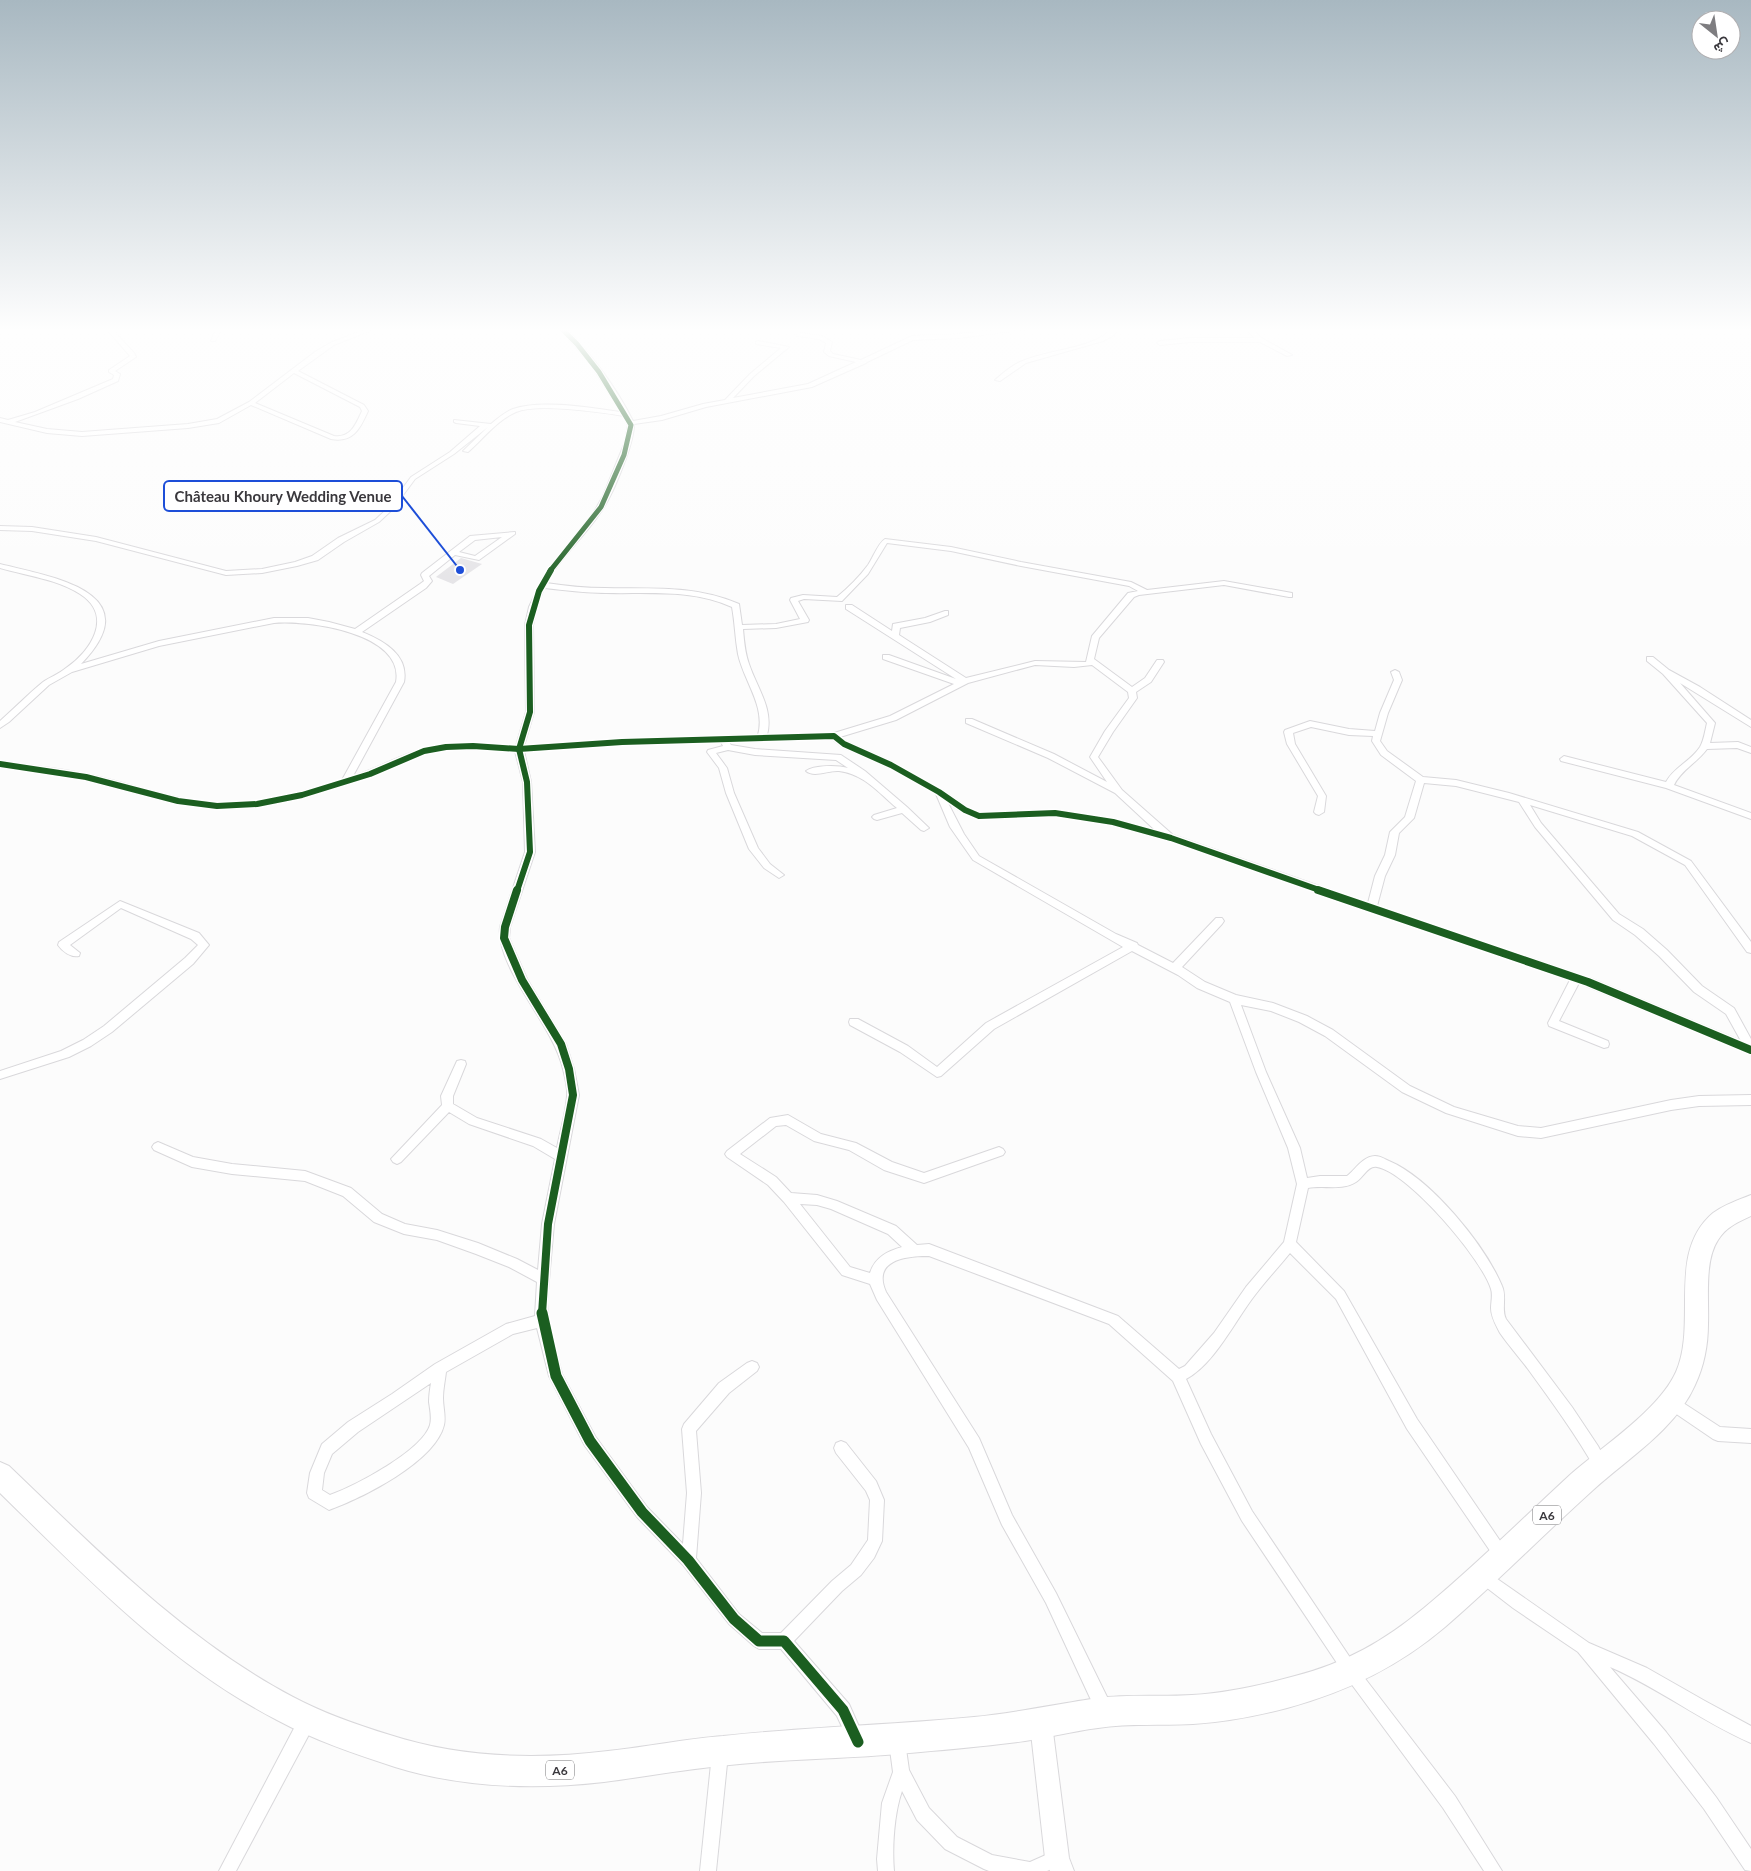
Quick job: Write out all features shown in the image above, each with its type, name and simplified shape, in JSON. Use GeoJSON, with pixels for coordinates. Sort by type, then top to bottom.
{"type":"FeatureCollection","features":[{"type":"Feature","properties":{"kind":"highway","name":"A6"},"geometry":{"type":"LineString","coordinates":[[0,1475],[112,1583],[164,1626],[243,1683],[279,1706],[308,1720],[392,1751],[431,1762],[472,1768],[518,1771],[587,1769],[720,1751],[897,1739],[1041,1724],[1106,1712],[1211,1708],[1270,1697],[1320,1684],[1352,1673],[1405,1642],[1482,1575],[1601,1465],[1655,1420],[1671,1402],[1685,1380],[1694,1358],[1698,1264],[1701,1249],[1715,1225],[1724,1216],[1751,1205]]}},
{"type":"Feature","properties":{"kind":"street"},"geometry":{"type":"LineString","coordinates":[[8,422],[33,414]]}},
{"type":"Feature","properties":{"kind":"street"},"geometry":{"type":"LineString","coordinates":[[0,420],[40,430],[82,434],[208,423],[233,414]]}},
{"type":"Feature","properties":{"kind":"street"},"geometry":{"type":"LineString","coordinates":[[278,414],[342,440],[350,436],[357,429],[364,414]]}},
{"type":"Feature","properties":{"kind":"street"},"geometry":{"type":"LineString","coordinates":[[466,451],[510,414]]}},
{"type":"Feature","properties":{"kind":"street"},"geometry":{"type":"LineString","coordinates":[[615,414],[628,419],[662,418],[672,414]]}},
{"type":"Feature","properties":{"kind":"street"},"geometry":{"type":"LineString","coordinates":[[625,414],[631,432],[628,443],[598,513],[546,575],[531,611],[529,624],[530,712],[519,749],[528,798],[530,852],[504,927],[504,938],[522,980],[560,1044],[569,1069],[573,1095],[548,1224],[543,1279],[542,1321],[556,1376],[590,1441],[642,1512],[688,1560],[734,1619],[759,1641],[784,1641],[837,1586],[856,1570],[869,1553],[875,1541],[877,1500],[871,1486],[841,1448]]}},
{"type":"Feature","properties":{"kind":"street"},"geometry":{"type":"LineString","coordinates":[[456,421],[494,426]]}},
{"type":"Feature","properties":{"kind":"street"},"geometry":{"type":"LineString","coordinates":[[0,528],[32,529],[96,539],[226,573],[247,573],[284,567],[315,558],[341,540],[377,521],[390,509],[413,478],[452,453],[485,425]]}},
{"type":"Feature","properties":{"kind":"street"},"geometry":{"type":"LineString","coordinates":[[355,633],[423,586],[428,581],[425,575],[474,538],[486,538],[513,533],[476,558],[454,554]]}},
{"type":"Feature","properties":{"kind":"street"},"geometry":{"type":"LineString","coordinates":[[739,627],[776,626],[805,620],[794,600],[803,598],[839,599],[851,590],[882,550],[885,541],[950,549],[1030,566],[1070,572],[1131,584],[1147,592]]}},
{"type":"Feature","properties":{"kind":"street"},"geometry":{"type":"LineString","coordinates":[[0,566],[60,582],[85,593],[95,602],[102,616],[102,630],[88,653],[69,670]]}},
{"type":"Feature","properties":{"kind":"street"},"geometry":{"type":"LineString","coordinates":[[0,764],[86,777],[178,801],[217,806],[278,800],[346,781],[424,751],[446,747],[474,746],[519,749],[622,742],[726,743],[762,738],[834,736],[893,718],[962,682],[1035,663],[1089,664],[1095,638],[1131,595],[1217,583],[1232,583],[1289,595]]}},
{"type":"Feature","properties":{"kind":"street"},"geometry":{"type":"LineString","coordinates":[[542,585],[588,590],[694,593],[712,596],[736,606],[746,669],[766,717],[762,738]]}},
{"type":"Feature","properties":{"kind":"street"},"geometry":{"type":"LineString","coordinates":[[338,627],[358,626],[411,589]]}},
{"type":"Feature","properties":{"kind":"street"},"geometry":{"type":"LineString","coordinates":[[849,607],[895,635],[962,682]]}},
{"type":"Feature","properties":{"kind":"street"},"geometry":{"type":"LineString","coordinates":[[895,635],[896,626],[927,620],[945,613]]}},
{"type":"Feature","properties":{"kind":"street"},"geometry":{"type":"LineString","coordinates":[[0,725],[49,681],[69,670],[134,650],[256,624],[299,620],[338,627],[374,640],[393,654],[403,672],[400,682],[346,781]]}},
{"type":"Feature","properties":{"kind":"street"},"geometry":{"type":"LineString","coordinates":[[886,657],[962,682]]}},
{"type":"Feature","properties":{"kind":"street"},"geometry":{"type":"LineString","coordinates":[[1650,659],[1666,672],[1712,723],[1704,746],[1694,758],[1674,774],[1669,786]]}},
{"type":"Feature","properties":{"kind":"street"},"geometry":{"type":"LineString","coordinates":[[1091,660],[1132,691],[1133,698],[1109,731],[1094,757],[1119,792],[1170,838]]}},
{"type":"Feature","properties":{"kind":"street"},"geometry":{"type":"LineString","coordinates":[[1132,691],[1148,680],[1160,662]]}},
{"type":"Feature","properties":{"kind":"street"},"geometry":{"type":"LineString","coordinates":[[1395,672],[1398,680],[1376,741],[1384,753],[1421,780],[1456,783],[1522,800],[1635,834],[1688,863],[1751,949]]}},
{"type":"Feature","properties":{"kind":"street"},"geometry":{"type":"LineString","coordinates":[[1666,672],[1696,688],[1751,724]]}},
{"type":"Feature","properties":{"kind":"street"},"geometry":{"type":"LineString","coordinates":[[970,722],[1051,756],[1119,792]]}},
{"type":"Feature","properties":{"kind":"street"},"geometry":{"type":"LineString","coordinates":[[1319,812],[1322,796],[1291,744],[1288,732],[1310,724],[1350,732],[1378,734]]}},
{"type":"Feature","properties":{"kind":"street"},"geometry":{"type":"LineString","coordinates":[[834,736],[844,744],[891,765],[939,792],[965,810],[980,816],[1055,813],[1113,822],[1170,838],[1576,978],[1666,1013],[1751,1050]]}},
{"type":"Feature","properties":{"kind":"street"},"geometry":{"type":"LineString","coordinates":[[779,875],[767,866],[754,849],[730,793],[723,768],[710,752],[726,743],[755,752],[838,758],[860,771],[924,828]]}},
{"type":"Feature","properties":{"kind":"street"},"geometry":{"type":"LineString","coordinates":[[1704,746],[1738,745],[1751,750]]}},
{"type":"Feature","properties":{"kind":"street"},"geometry":{"type":"LineString","coordinates":[[1564,759],[1669,786],[1751,816]]}},
{"type":"Feature","properties":{"kind":"street"},"geometry":{"type":"LineString","coordinates":[[810,771],[839,768],[856,773],[860,771]]}},
{"type":"Feature","properties":{"kind":"street"},"geometry":{"type":"LineString","coordinates":[[1372,908],[1380,876],[1390,855],[1395,832],[1409,818],[1421,780]]}},
{"type":"Feature","properties":{"kind":"street"},"geometry":{"type":"LineString","coordinates":[[939,792],[949,818],[964,843],[976,858],[1112,937],[1182,972],[1201,985],[1234,999],[1273,1007],[1303,1019],[1329,1033],[1406,1089],[1450,1110],[1518,1131],[1541,1133],[1671,1104],[1699,1101],[1751,1100]]}},
{"type":"Feature","properties":{"kind":"street"},"geometry":{"type":"LineString","coordinates":[[1522,800],[1538,825],[1616,917],[1639,932],[1663,952],[1698,989],[1730,1011],[1744,1033],[1751,1050]]}},
{"type":"Feature","properties":{"kind":"street"},"geometry":{"type":"LineString","coordinates":[[877,817],[904,809]]}},
{"type":"Feature","properties":{"kind":"street"},"geometry":{"type":"LineString","coordinates":[[0,1075],[65,1054],[87,1043],[189,961],[204,945],[195,936],[120,904],[63,945],[75,953]]}},
{"type":"Feature","properties":{"kind":"street"},"geometry":{"type":"LineString","coordinates":[[1174,969],[1219,921]]}},
{"type":"Feature","properties":{"kind":"street"},"geometry":{"type":"LineString","coordinates":[[854,1022],[904,1049],[937,1073],[990,1026],[1133,946]]}},
{"type":"Feature","properties":{"kind":"street"},"geometry":{"type":"LineString","coordinates":[[1576,978],[1553,1023],[1604,1044]]}},
{"type":"Feature","properties":{"kind":"street"},"geometry":{"type":"LineString","coordinates":[[1178,1376],[1190,1370],[1220,1337],[1250,1291],[1290,1244],[1303,1184],[1294,1148],[1264,1080],[1234,999]]}},
{"type":"Feature","properties":{"kind":"street"},"geometry":{"type":"LineString","coordinates":[[448,1106],[447,1096],[461,1064]]}},
{"type":"Feature","properties":{"kind":"street"},"geometry":{"type":"LineString","coordinates":[[448,1106],[473,1121],[537,1142],[561,1157]]}},
{"type":"Feature","properties":{"kind":"street"},"geometry":{"type":"LineString","coordinates":[[396,1159],[448,1106]]}},
{"type":"Feature","properties":{"kind":"street"},"geometry":{"type":"LineString","coordinates":[[875,1280],[846,1271],[788,1198],[772,1181],[731,1154],[774,1121],[788,1120],[818,1138],[852,1146],[888,1166],[924,1178],[999,1152]]}},
{"type":"Feature","properties":{"kind":"street"},"geometry":{"type":"LineString","coordinates":[[158,1147],[192,1162],[305,1176],[347,1192],[378,1218],[404,1229],[437,1235],[478,1249],[513,1263],[543,1279]]}},
{"type":"Feature","properties":{"kind":"street"},"geometry":{"type":"LineString","coordinates":[[1303,1184],[1323,1181],[1338,1183],[1352,1178],[1365,1165],[1376,1161],[1392,1166],[1411,1180],[1458,1228],[1488,1271],[1498,1290],[1498,1317],[1582,1433],[1601,1465]]}},
{"type":"Feature","properties":{"kind":"street"},"geometry":{"type":"LineString","coordinates":[[788,1198],[817,1200],[833,1205],[892,1230],[914,1250]]}},
{"type":"Feature","properties":{"kind":"street"},"geometry":{"type":"LineString","coordinates":[[1290,1244],[1340,1294],[1412,1424],[1502,1556]]}},
{"type":"Feature","properties":{"kind":"street"},"geometry":{"type":"LineString","coordinates":[[1106,1712],[1051,1598],[1007,1520],[974,1444],[881,1296],[875,1280],[878,1268],[888,1258],[902,1252],[929,1250],[1112,1320],[1178,1376],[1206,1438],[1247,1516],[1352,1673],[1449,1802],[1494,1871]]}},
{"type":"Feature","properties":{"kind":"street"},"geometry":{"type":"LineString","coordinates":[[440,1368],[436,1394],[437,1426],[428,1442],[414,1455],[346,1498],[329,1503],[314,1494],[316,1473],[327,1449],[353,1427],[397,1399],[440,1368],[511,1328],[542,1321]]}},
{"type":"Feature","properties":{"kind":"street"},"geometry":{"type":"LineString","coordinates":[[688,1560],[694,1510],[694,1481],[689,1429],[724,1388],[752,1367]]}},
{"type":"Feature","properties":{"kind":"street"},"geometry":{"type":"LineString","coordinates":[[1671,1402],[1718,1434],[1751,1436]]}},
{"type":"Feature","properties":{"kind":"street"},"geometry":{"type":"LineString","coordinates":[[1482,1575],[1518,1603],[1583,1647],[1642,1673],[1699,1708],[1751,1735]]}},
{"type":"Feature","properties":{"kind":"street"},"geometry":{"type":"LineString","coordinates":[[784,1641],[843,1710],[858,1742]]}},
{"type":"Feature","properties":{"kind":"street"},"geometry":{"type":"LineString","coordinates":[[1583,1647],[1660,1738],[1710,1803],[1751,1864]]}},
{"type":"Feature","properties":{"kind":"street"},"geometry":{"type":"LineString","coordinates":[[227,1871],[308,1720]]}},
{"type":"Feature","properties":{"kind":"street"},"geometry":{"type":"LineString","coordinates":[[897,1739],[901,1772],[923,1814],[951,1843],[990,1863],[1030,1870],[1060,1865],[1041,1724]]}},
{"type":"Feature","properties":{"kind":"street"},"geometry":{"type":"LineString","coordinates":[[708,1871],[720,1751]]}},
{"type":"Feature","properties":{"kind":"street"},"geometry":{"type":"LineString","coordinates":[[886,1871],[885,1859],[890,1802],[901,1772]]}},
{"type":"Feature","properties":{"kind":"building"},"geometry":{"type":"Polygon","coordinates":[[[461,558],[482,564],[453,584],[436,577],[461,558]]]}},
{"type":"Feature","properties":{"kind":"cycle path"},"geometry":{"type":"LineString","coordinates":[[626,414],[631,425],[631,432],[624,455],[601,507],[546,577],[533,607],[529,625],[530,712],[519,749],[527,782],[530,852],[505,927],[504,938],[522,980],[561,1044],[569,1069],[573,1095],[548,1224],[541,1302],[542,1321],[556,1376],[590,1441],[642,1512],[688,1560],[734,1619],[759,1641],[784,1641],[843,1710],[858,1742]]}},
{"type":"Feature","properties":{"kind":"cycle path"},"geometry":{"type":"LineString","coordinates":[[0,764],[86,777],[178,801],[217,806],[257,804],[302,795],[370,774],[424,751],[446,747],[473,746],[519,749],[622,742],[834,736],[844,744],[891,765],[939,792],[965,810],[979,816],[1055,813],[1113,822],[1171,838],[1588,982],[1751,1050]]}},
{"type":"Feature","properties":{"kind":"place","name":"Château Khoury Wedding Venue"},"geometry":{"type":"Point","coordinates":[460,570]}}]}
